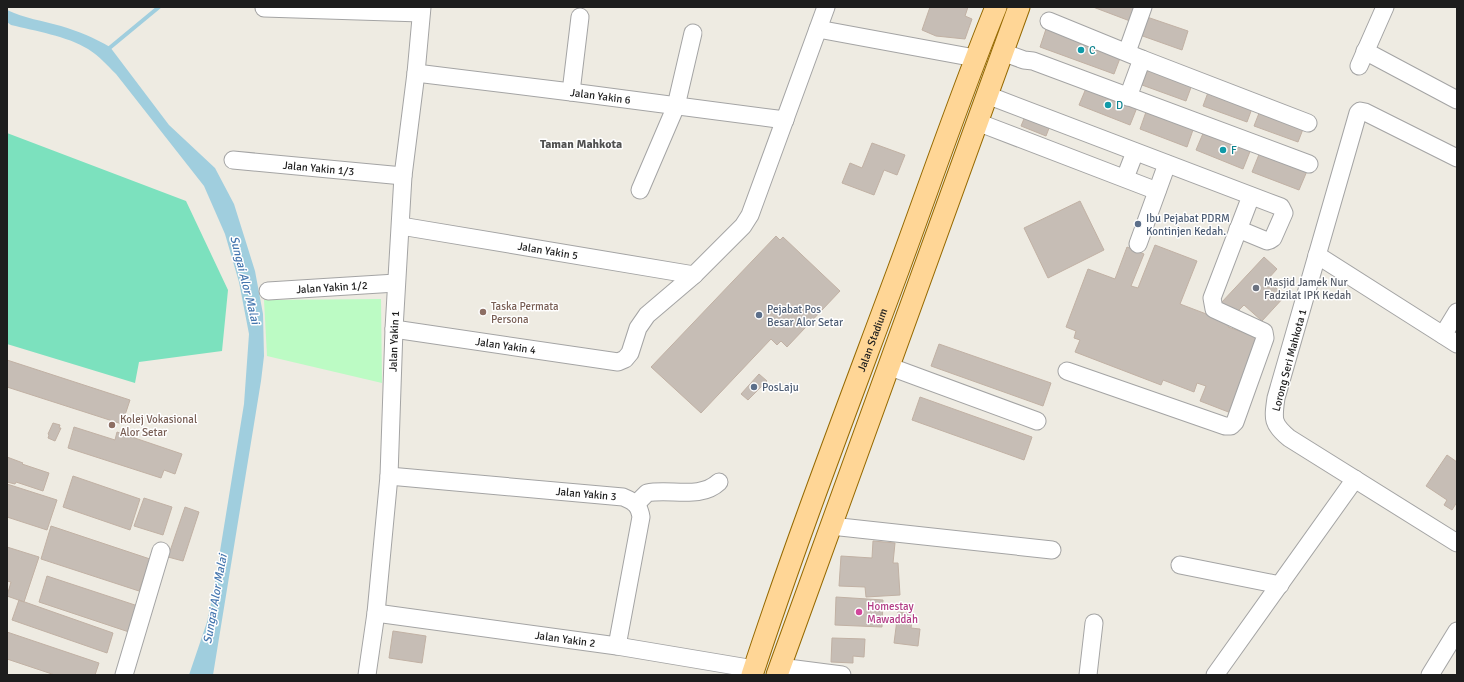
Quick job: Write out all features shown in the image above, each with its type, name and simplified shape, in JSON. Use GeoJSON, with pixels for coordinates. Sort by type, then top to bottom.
{"type":"FeatureCollection","features":[{"type":"Feature","properties":{"kind":"main road","name":"Jalan Stadium"},"geometry":{"type":"LineString","coordinates":[[753,672],[833,444],[975,58],[996,7]]}},
{"type":"Feature","properties":{"kind":"main road"},"geometry":{"type":"LineString","coordinates":[[778,671],[1019,7]]}},
{"type":"Feature","properties":{"kind":"street"},"geometry":{"type":"LineString","coordinates":[[694,275],[739,230],[750,215],[826,7]]}},
{"type":"Feature","properties":{"kind":"street"},"geometry":{"type":"LineString","coordinates":[[1127,52],[1143,7]]}},
{"type":"Feature","properties":{"kind":"street"},"geometry":{"type":"LineString","coordinates":[[1385,7],[1362,58],[1457,100]]}},
{"type":"Feature","properties":{"kind":"street"},"geometry":{"type":"LineString","coordinates":[[264,8],[421,10]]}},
{"type":"Feature","properties":{"kind":"street","name":"Jalan Yakin 1"},"geometry":{"type":"LineString","coordinates":[[367,675],[376,612],[389,476],[396,283],[401,226],[403,176],[416,73],[421,10]]}},
{"type":"Feature","properties":{"kind":"street"},"geometry":{"type":"LineString","coordinates":[[571,92],[580,17]]}},
{"type":"Feature","properties":{"kind":"street"},"geometry":{"type":"LineString","coordinates":[[1049,21],[1142,59],[1308,123]]}},
{"type":"Feature","properties":{"kind":"street"},"geometry":{"type":"LineString","coordinates":[[818,29],[975,58]]}},
{"type":"Feature","properties":{"kind":"street"},"geometry":{"type":"LineString","coordinates":[[640,190],[676,106],[693,33]]}},
{"type":"Feature","properties":{"kind":"street"},"geometry":{"type":"LineString","coordinates":[[1002,52],[1024,60],[1033,61],[1309,164]]}},
{"type":"Feature","properties":{"kind":"street"},"geometry":{"type":"LineString","coordinates":[[1128,97],[1142,59]]}},
{"type":"Feature","properties":{"kind":"street","name":"Jalan Yakin 6"},"geometry":{"type":"LineString","coordinates":[[416,73],[785,120]]}},
{"type":"Feature","properties":{"kind":"street"},"geometry":{"type":"LineString","coordinates":[[987,95],[1281,207],[1284,213],[1273,238],[1270,240],[1267,241],[1238,229]]}},
{"type":"Feature","properties":{"kind":"street","name":"Lorong Seri Mahkota 1"},"geometry":{"type":"LineString","coordinates":[[1457,158],[1365,112],[1360,111],[1357,115],[1276,398],[1274,418],[1277,427],[1289,438],[1457,543]]}},
{"type":"Feature","properties":{"kind":"street"},"geometry":{"type":"LineString","coordinates":[[977,122],[1157,191]]}},
{"type":"Feature","properties":{"kind":"street"},"geometry":{"type":"LineString","coordinates":[[1125,178],[1135,152]]}},
{"type":"Feature","properties":{"kind":"street","name":"Jalan Yakin 1/3"},"geometry":{"type":"LineString","coordinates":[[233,160],[403,176]]}},
{"type":"Feature","properties":{"kind":"street"},"geometry":{"type":"LineString","coordinates":[[1138,244],[1167,164]]}},
{"type":"Feature","properties":{"kind":"street"},"geometry":{"type":"LineString","coordinates":[[1067,371],[1224,426],[1231,426],[1235,422],[1265,338],[1264,332],[1218,312],[1212,304],[1212,298],[1251,196]]}},
{"type":"Feature","properties":{"kind":"street","name":"Jalan Yakin 5"},"geometry":{"type":"LineString","coordinates":[[401,226],[694,275]]}},
{"type":"Feature","properties":{"kind":"street"},"geometry":{"type":"LineString","coordinates":[[1317,255],[1450,339],[1457,312]]}},
{"type":"Feature","properties":{"kind":"street","name":"Jalan Yakin 4"},"geometry":{"type":"LineString","coordinates":[[394,329],[618,362],[625,359],[630,353],[638,328],[648,314],[694,275]]}},
{"type":"Feature","properties":{"kind":"street","name":"Jalan Yakin 1/2"},"geometry":{"type":"LineString","coordinates":[[268,291],[396,283]]}},
{"type":"Feature","properties":{"kind":"street"},"geometry":{"type":"LineString","coordinates":[[888,366],[1037,421]]}},
{"type":"Feature","properties":{"kind":"street","name":"Jalan Yakin 3"},"geometry":{"type":"LineString","coordinates":[[389,476],[623,497],[637,503]]}},
{"type":"Feature","properties":{"kind":"street"},"geometry":{"type":"LineString","coordinates":[[1215,675],[1355,479]]}},
{"type":"Feature","properties":{"kind":"street"},"geometry":{"type":"LineString","coordinates":[[617,646],[641,517],[640,509],[637,503],[647,493],[666,490],[702,492],[714,487],[719,482]]}},
{"type":"Feature","properties":{"kind":"street"},"geometry":{"type":"LineString","coordinates":[[831,526],[1052,550]]}},
{"type":"Feature","properties":{"kind":"street"},"geometry":{"type":"LineString","coordinates":[[124,675],[161,551]]}},
{"type":"Feature","properties":{"kind":"street"},"geometry":{"type":"LineString","coordinates":[[1180,565],[1280,585]]}},
{"type":"Feature","properties":{"kind":"street","name":"Jalan Yakin 2"},"geometry":{"type":"LineString","coordinates":[[376,612],[617,646],[753,672]]}},
{"type":"Feature","properties":{"kind":"street"},"geometry":{"type":"LineString","coordinates":[[1088,675],[1094,624]]}},
{"type":"Feature","properties":{"kind":"street"},"geometry":{"type":"LineString","coordinates":[[1430,675],[1457,631]]}},
{"type":"Feature","properties":{"kind":"street"},"geometry":{"type":"LineString","coordinates":[[778,671],[842,675]]}},
{"type":"Feature","properties":{"kind":"green space"},"geometry":{"type":"Polygon","coordinates":[[[7,133],[186,201],[228,290],[222,351],[139,362],[135,383],[7,344],[7,133]]]}},
{"type":"Feature","properties":{"kind":"green space"},"geometry":{"type":"Polygon","coordinates":[[[381,299],[382,383],[267,356],[264,300],[381,299]]]}},
{"type":"Feature","properties":{"kind":"water","name":"Sungai Alor Malai"},"geometry":{"type":"Polygon","coordinates":[[[7,10],[74,30],[110,47],[169,125],[215,168],[234,204],[255,271],[263,314],[264,356],[213,675],[189,675],[207,622],[213,594],[244,404],[249,334],[239,282],[225,234],[204,186],[116,74],[96,55],[80,44],[51,34],[11,25],[7,22],[7,10]]]}},
{"type":"Feature","properties":{"kind":"building"},"geometry":{"type":"Polygon","coordinates":[[[930,7],[968,7],[965,16],[972,19],[965,39],[936,36],[922,30],[930,7]]]}},
{"type":"Feature","properties":{"kind":"building"},"geometry":{"type":"Polygon","coordinates":[[[1093,7],[1135,7],[1130,21],[1093,7]]]}},
{"type":"Feature","properties":{"kind":"building"},"geometry":{"type":"Polygon","coordinates":[[[1144,16],[1188,31],[1182,50],[1137,34],[1144,16]]]}},
{"type":"Feature","properties":{"kind":"building","name":"C"},"geometry":{"type":"Polygon","coordinates":[[[1047,26],[1122,53],[1114,74],[1040,47],[1047,26]]]}},
{"type":"Feature","properties":{"kind":"building"},"geometry":{"type":"Polygon","coordinates":[[[1149,66],[1193,82],[1186,101],[1142,85],[1149,66]]]}},
{"type":"Feature","properties":{"kind":"building","name":"D"},"geometry":{"type":"Polygon","coordinates":[[[1087,86],[1138,105],[1130,125],[1079,105],[1087,86]]]}},
{"type":"Feature","properties":{"kind":"building"},"geometry":{"type":"Polygon","coordinates":[[[1210,87],[1254,103],[1247,122],[1203,106],[1210,87]]]}},
{"type":"Feature","properties":{"kind":"building"},"geometry":{"type":"Polygon","coordinates":[[[1261,108],[1305,124],[1298,142],[1254,126],[1261,108]]]}},
{"type":"Feature","properties":{"kind":"building"},"geometry":{"type":"Polygon","coordinates":[[[1147,109],[1194,127],[1187,147],[1140,129],[1147,109]]]}},
{"type":"Feature","properties":{"kind":"building"},"geometry":{"type":"Polygon","coordinates":[[[1026,114],[1051,123],[1046,136],[1021,126],[1026,114]]]}},
{"type":"Feature","properties":{"kind":"building","name":"F"},"geometry":{"type":"Polygon","coordinates":[[[1204,131],[1251,149],[1243,169],[1196,150],[1204,131]]]}},
{"type":"Feature","properties":{"kind":"building"},"geometry":{"type":"Polygon","coordinates":[[[872,143],[905,155],[897,175],[884,170],[874,195],[842,183],[850,163],[862,168],[872,143]]]}},
{"type":"Feature","properties":{"kind":"building"},"geometry":{"type":"Polygon","coordinates":[[[1260,152],[1307,171],[1299,190],[1252,172],[1260,152]]]}},
{"type":"Feature","properties":{"kind":"building"},"geometry":{"type":"Polygon","coordinates":[[[1080,201],[1104,250],[1048,278],[1024,228],[1080,201]]]}},
{"type":"Feature","properties":{"kind":"building","name":"Pejabat Pos Besar Alor Setar"},"geometry":{"type":"Polygon","coordinates":[[[776,236],[780,240],[783,237],[840,291],[787,347],[781,341],[777,345],[771,339],[701,413],[651,367],[776,236]]]}},
{"type":"Feature","properties":{"kind":"building"},"geometry":{"type":"Polygon","coordinates":[[[1155,245],[1197,261],[1180,304],[1230,323],[1228,327],[1259,338],[1231,413],[1200,401],[1206,386],[1197,383],[1194,392],[1163,380],[1161,385],[1075,352],[1080,340],[1074,338],[1076,331],[1066,327],[1088,269],[1115,279],[1127,247],[1144,254],[1131,286],[1138,288],[1155,245]]]}},
{"type":"Feature","properties":{"kind":"building","name":"Masjid Jamek Nur Fadzilat IPK Kedah"},"geometry":{"type":"Polygon","coordinates":[[[1264,257],[1277,269],[1267,280],[1285,296],[1262,321],[1244,305],[1234,315],[1221,303],[1264,257]]]}},
{"type":"Feature","properties":{"kind":"building"},"geometry":{"type":"Polygon","coordinates":[[[939,344],[1051,383],[1043,406],[931,366],[939,344]]]}},
{"type":"Feature","properties":{"kind":"building"},"geometry":{"type":"Polygon","coordinates":[[[7,360],[130,400],[122,424],[7,387],[7,360]]]}},
{"type":"Feature","properties":{"kind":"building","name":"PosLaju"},"geometry":{"type":"Polygon","coordinates":[[[759,374],[767,381],[748,400],[741,394],[759,374]]]}},
{"type":"Feature","properties":{"kind":"building"},"geometry":{"type":"Polygon","coordinates":[[[920,397],[1032,437],[1024,460],[912,420],[920,397]]]}},
{"type":"Feature","properties":{"kind":"building"},"geometry":{"type":"Polygon","coordinates":[[[53,423],[60,425],[59,428],[61,428],[55,441],[48,438],[48,434],[53,423]]]}},
{"type":"Feature","properties":{"kind":"building"},"geometry":{"type":"Polygon","coordinates":[[[74,427],[115,440],[117,432],[182,454],[175,474],[164,470],[161,478],[68,448],[74,427]]]}},
{"type":"Feature","properties":{"kind":"building"},"geometry":{"type":"Polygon","coordinates":[[[1447,455],[1457,462],[1457,502],[1452,510],[1444,505],[1447,500],[1426,486],[1447,455]]]}},
{"type":"Feature","properties":{"kind":"building"},"geometry":{"type":"Polygon","coordinates":[[[7,457],[23,463],[22,464],[49,473],[43,491],[16,482],[15,484],[7,482],[7,457]]]}},
{"type":"Feature","properties":{"kind":"building"},"geometry":{"type":"Polygon","coordinates":[[[73,476],[140,499],[130,530],[63,507],[73,476]]]}},
{"type":"Feature","properties":{"kind":"building"},"geometry":{"type":"Polygon","coordinates":[[[7,484],[57,500],[47,530],[7,517],[7,484]]]}},
{"type":"Feature","properties":{"kind":"building"},"geometry":{"type":"Polygon","coordinates":[[[144,498],[172,507],[163,535],[134,526],[144,498]]]}},
{"type":"Feature","properties":{"kind":"building"},"geometry":{"type":"Polygon","coordinates":[[[185,507],[199,512],[183,561],[168,557],[185,507]]]}},
{"type":"Feature","properties":{"kind":"building"},"geometry":{"type":"Polygon","coordinates":[[[51,526],[150,559],[139,591],[41,559],[51,526]]]}},
{"type":"Feature","properties":{"kind":"building"},"geometry":{"type":"Polygon","coordinates":[[[873,541],[895,543],[893,563],[898,563],[900,595],[866,597],[865,587],[839,586],[841,556],[872,558],[873,541]]]}},
{"type":"Feature","properties":{"kind":"building"},"geometry":{"type":"Polygon","coordinates":[[[7,547],[39,557],[24,602],[7,596],[11,582],[7,581],[7,547]]]}},
{"type":"Feature","properties":{"kind":"building"},"geometry":{"type":"Polygon","coordinates":[[[47,576],[141,607],[132,633],[39,602],[47,576]]]}},
{"type":"Feature","properties":{"kind":"building","name":"Homestay Mawaddah"},"geometry":{"type":"Polygon","coordinates":[[[836,597],[883,600],[882,627],[835,625],[836,597]]]}},
{"type":"Feature","properties":{"kind":"building"},"geometry":{"type":"Polygon","coordinates":[[[19,600],[113,633],[107,653],[12,620],[19,600]]]}},
{"type":"Feature","properties":{"kind":"building"},"geometry":{"type":"Polygon","coordinates":[[[898,612],[913,614],[911,628],[920,629],[918,646],[894,643],[898,612]]]}},
{"type":"Feature","properties":{"kind":"building"},"geometry":{"type":"Polygon","coordinates":[[[393,631],[426,636],[422,663],[389,658],[393,631]]]}},
{"type":"Feature","properties":{"kind":"building"},"geometry":{"type":"Polygon","coordinates":[[[7,632],[99,663],[95,675],[55,675],[7,659],[7,632]]]}},
{"type":"Feature","properties":{"kind":"building","name":"Homestay Mawaddah"},"geometry":{"type":"Polygon","coordinates":[[[832,638],[865,639],[864,657],[853,656],[853,663],[831,662],[832,638]]]}},
{"type":"Feature","properties":{"kind":"waterway"},"geometry":{"type":"LineString","coordinates":[[107,50],[159,7]]}},
{"type":"Feature","properties":{"kind":"place","name":"C"},"geometry":{"type":"Point","coordinates":[1081,50]}},
{"type":"Feature","properties":{"kind":"place","name":"D"},"geometry":{"type":"Point","coordinates":[1108,105]}},
{"type":"Feature","properties":{"kind":"place","name":"F"},"geometry":{"type":"Point","coordinates":[1223,150]}},
{"type":"Feature","properties":{"kind":"place","name":"Ibu Pejabat PDRM Kontinjen Kedah."},"geometry":{"type":"Point","coordinates":[1138,224]}},
{"type":"Feature","properties":{"kind":"place","name":"Masjid Jamek Nur Fadzilat IPK Kedah"},"geometry":{"type":"Point","coordinates":[1256,288]}},
{"type":"Feature","properties":{"kind":"place","name":"Taska Permata Persona"},"geometry":{"type":"Point","coordinates":[483,312]}},
{"type":"Feature","properties":{"kind":"place","name":"Pejabat Pos Besar Alor Setar"},"geometry":{"type":"Point","coordinates":[759,315]}},
{"type":"Feature","properties":{"kind":"place","name":"PosLaju"},"geometry":{"type":"Point","coordinates":[754,387]}},
{"type":"Feature","properties":{"kind":"place","name":"Kolej Vokasional Alor Setar"},"geometry":{"type":"Point","coordinates":[112,425]}},
{"type":"Feature","properties":{"kind":"place","name":"Homestay Mawaddah"},"geometry":{"type":"Point","coordinates":[859,612]}},
{"type":"Feature","properties":{"kind":"district","name":"Taman Mahkota"},"geometry":{"type":"Point","coordinates":[581,144]}}]}
